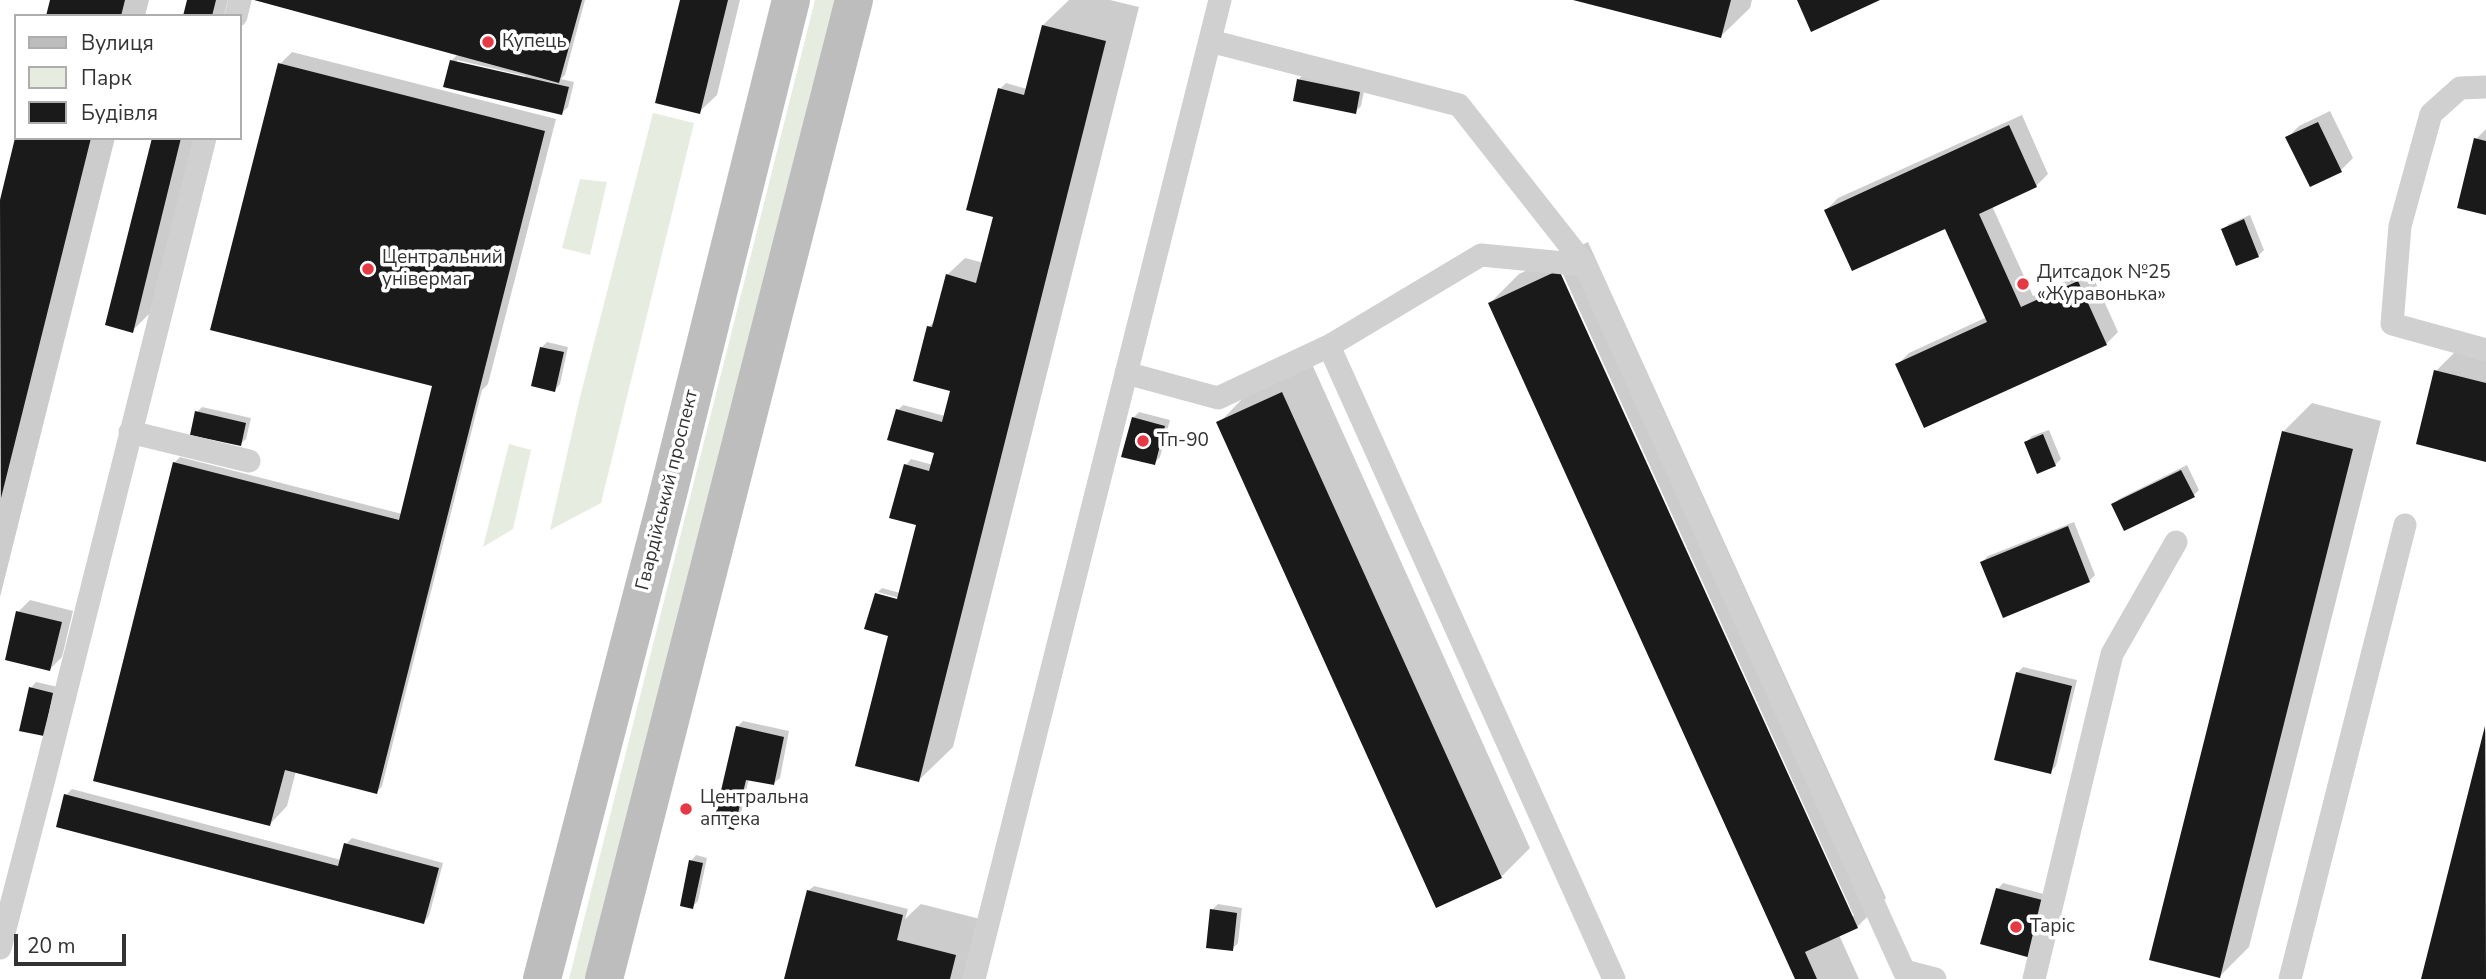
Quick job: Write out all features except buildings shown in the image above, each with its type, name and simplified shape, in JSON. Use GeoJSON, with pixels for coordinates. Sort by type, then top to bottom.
{"type":"FeatureCollection","features":[{"type":"Feature","properties":{"kind":"main road","name":"Гвардійський проспект"},"geometry":{"type":"LineString","coordinates":[[542,979],[667,498],[792,0]]}},
{"type":"Feature","properties":{"kind":"main road"},"geometry":{"type":"LineString","coordinates":[[604,979],[854,0]]}},
{"type":"Feature","properties":{"kind":"lane"},"geometry":{"type":"LineString","coordinates":[[974,979],[1220,0]]}},
{"type":"Feature","properties":{"kind":"lane"},"geometry":{"type":"LineString","coordinates":[[1210,41],[1459,105],[1586,265],[1904,971],[1935,979]]}},
{"type":"Feature","properties":{"kind":"lane"},"geometry":{"type":"LineString","coordinates":[[2486,87],[2460,88],[2431,114],[2400,226],[2392,324],[2486,350]]}},
{"type":"Feature","properties":{"kind":"lane"},"geometry":{"type":"LineString","coordinates":[[0,948],[204,140]]}},
{"type":"Feature","properties":{"kind":"lane"},"geometry":{"type":"LineString","coordinates":[[1126,373],[1218,398],[1329,346],[1481,255],[1586,265]]}},
{"type":"Feature","properties":{"kind":"lane"},"geometry":{"type":"LineString","coordinates":[[1329,346],[1614,979]]}},
{"type":"Feature","properties":{"kind":"lane"},"geometry":{"type":"LineString","coordinates":[[130,432],[249,461]]}},
{"type":"Feature","properties":{"kind":"lane"},"geometry":{"type":"LineString","coordinates":[[2290,979],[2404,525]]}},
{"type":"Feature","properties":{"kind":"lane"},"geometry":{"type":"LineString","coordinates":[[2034,979],[2112,654],[2176,542]]}},
{"type":"Feature","properties":{"kind":"green space"},"geometry":{"type":"Polygon","coordinates":[[[815,0],[837,0],[590,979],[569,979],[815,0]]]}},
{"type":"Feature","properties":{"kind":"green space"},"geometry":{"type":"Polygon","coordinates":[[[653,113],[694,123],[601,503],[550,530],[580,397],[653,113]]]}},
{"type":"Feature","properties":{"kind":"green space"},"geometry":{"type":"Polygon","coordinates":[[[580,179],[607,182],[590,255],[562,248],[580,179]]]}},
{"type":"Feature","properties":{"kind":"green space"},"geometry":{"type":"Polygon","coordinates":[[[509,444],[531,450],[513,529],[483,547],[509,444]]]}},
{"type":"Feature","properties":{"kind":"place","name":"Купець"},"geometry":{"type":"Point","coordinates":[488,42]}},
{"type":"Feature","properties":{"kind":"place","name":"Центральний універмаг"},"geometry":{"type":"Point","coordinates":[368,269]}},
{"type":"Feature","properties":{"kind":"place","name":"Дитсадок №25 «Журавонька»"},"geometry":{"type":"Point","coordinates":[2023,284]}},
{"type":"Feature","properties":{"kind":"place","name":"Тп-90"},"geometry":{"type":"Point","coordinates":[1143,441]}},
{"type":"Feature","properties":{"kind":"place","name":"Центральна аптека"},"geometry":{"type":"Point","coordinates":[686,809]}},
{"type":"Feature","properties":{"kind":"place","name":"Таріс"},"geometry":{"type":"Point","coordinates":[2016,927]}}]}
